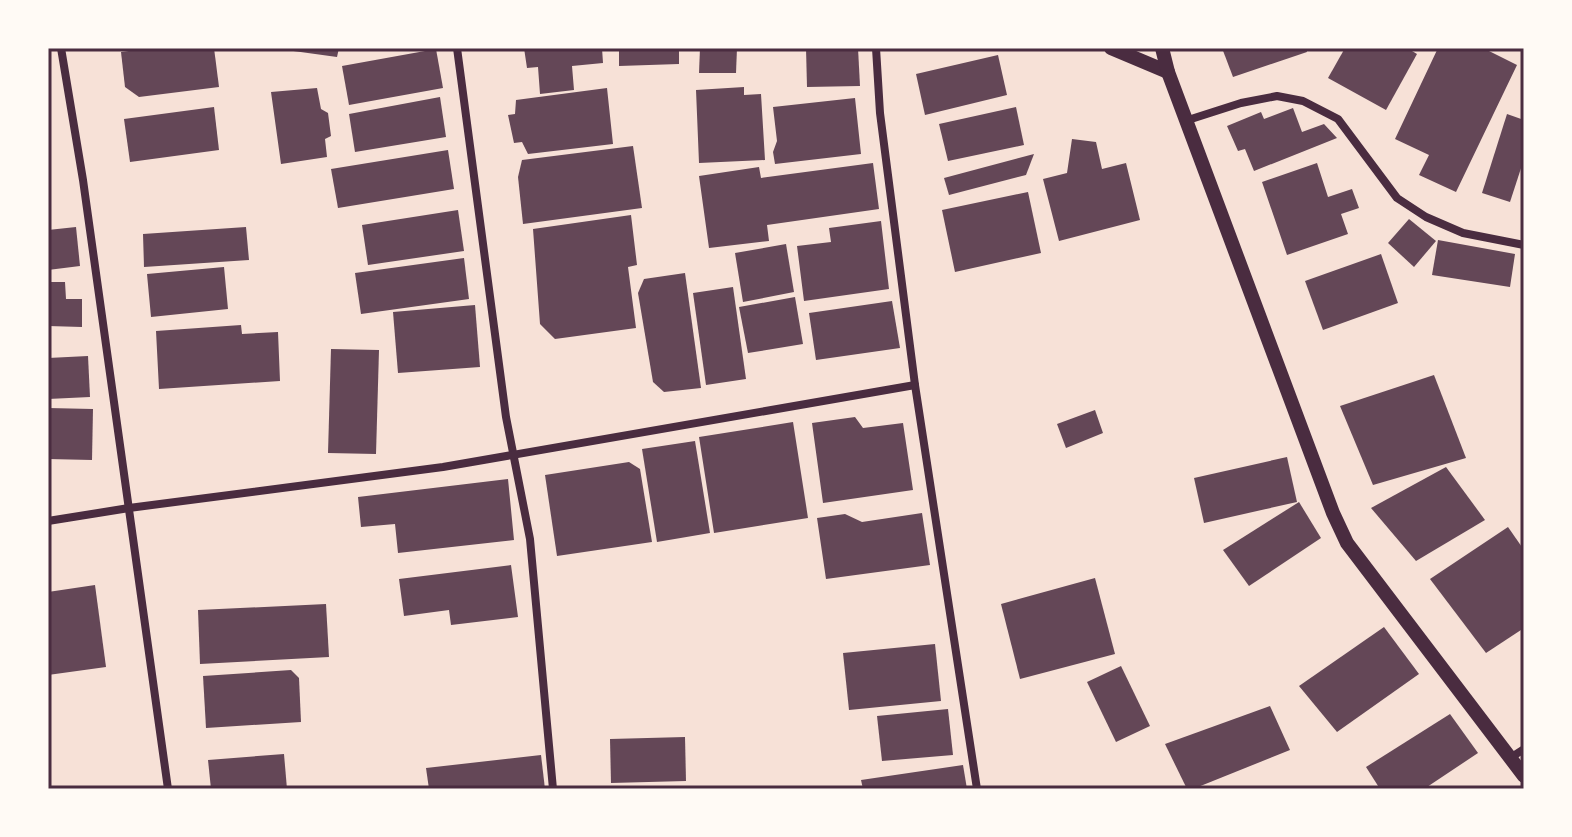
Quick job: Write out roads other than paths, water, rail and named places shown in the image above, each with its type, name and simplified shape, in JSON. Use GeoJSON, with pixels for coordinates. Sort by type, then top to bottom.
{"type":"FeatureCollection","features":[{"type":"Feature","properties":{"kind":"street"},"geometry":{"type":"LineString","coordinates":[[61,48],[83,180],[168,789]]}},
{"type":"Feature","properties":{"kind":"street"},"geometry":{"type":"LineString","coordinates":[[457,48],[506,417],[530,539],[553,789]]}},
{"type":"Feature","properties":{"kind":"street"},"geometry":{"type":"LineString","coordinates":[[876,48],[880,113],[915,385],[977,789]]}},
{"type":"Feature","properties":{"kind":"street"},"geometry":{"type":"LineString","coordinates":[[1111,48],[1168,72]]}},
{"type":"Feature","properties":{"kind":"street"},"geometry":{"type":"LineString","coordinates":[[1162,48],[1168,72],[1333,513],[1347,543],[1524,776]]}},
{"type":"Feature","properties":{"kind":"street"},"geometry":{"type":"LineString","coordinates":[[1188,120],[1241,103],[1277,96],[1303,101],[1338,119],[1397,198],[1426,217],[1463,233],[1524,245]]}},
{"type":"Feature","properties":{"kind":"street"},"geometry":{"type":"LineString","coordinates":[[48,521],[443,467],[915,385]]}},
{"type":"Feature","properties":{"kind":"street"},"geometry":{"type":"LineString","coordinates":[[1510,758],[1524,749]]}}]}
